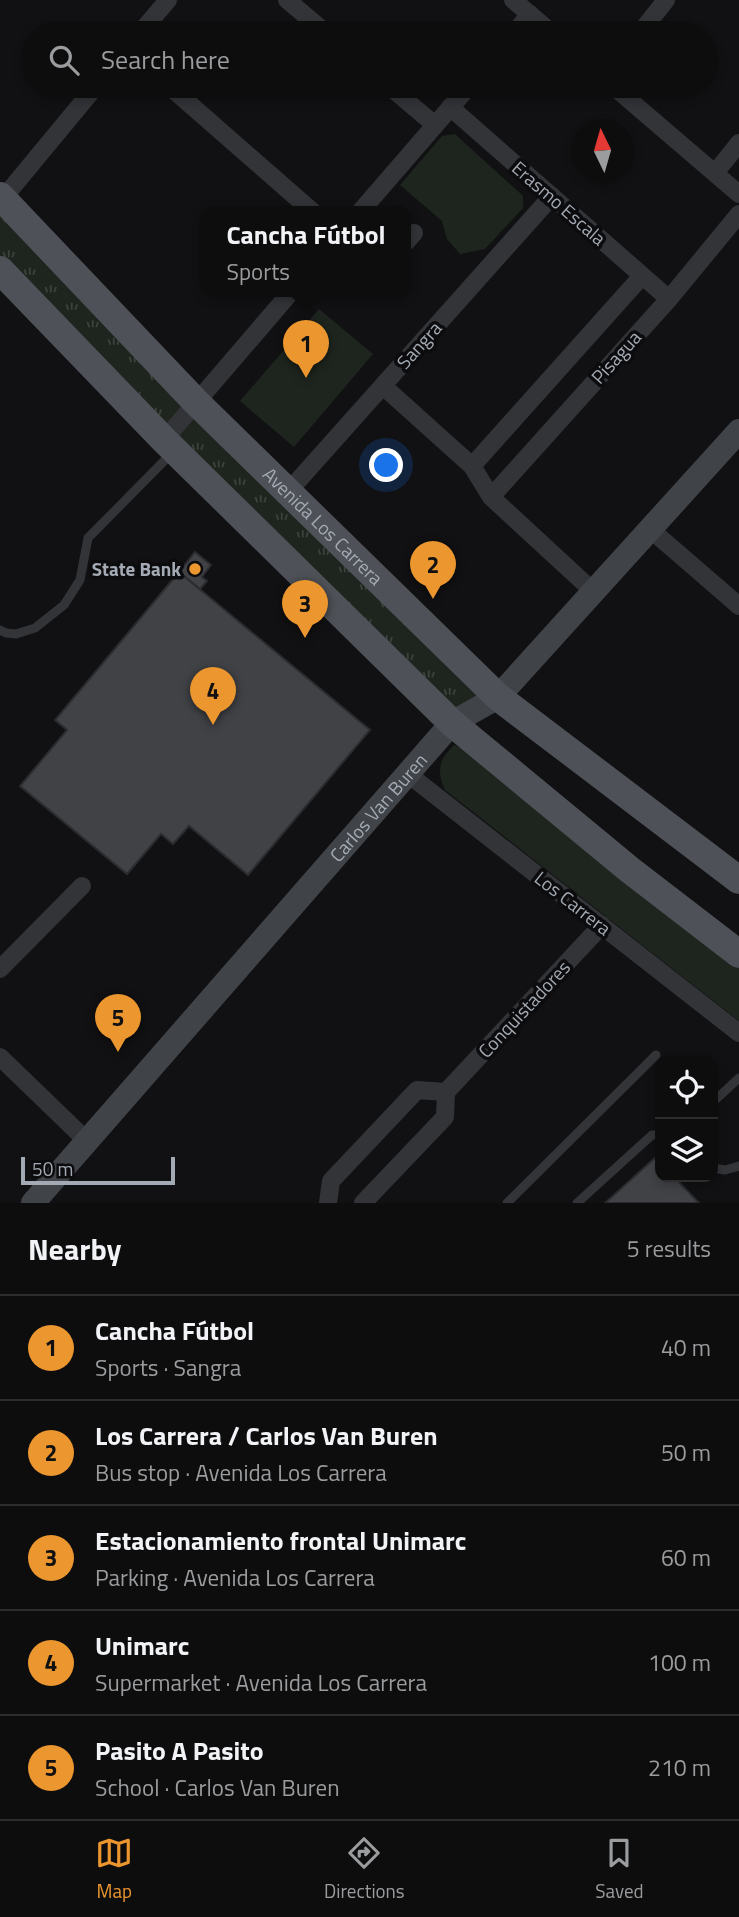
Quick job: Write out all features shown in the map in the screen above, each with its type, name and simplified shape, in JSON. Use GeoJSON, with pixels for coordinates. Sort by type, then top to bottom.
{"type":"FeatureCollection","features":[{"type":"Feature","properties":{"kind":"main road","name":"Avenida Los Carrera"},"geometry":{"type":"LineString","coordinates":[[1,199],[196,402],[498,697],[739,880]]}},
{"type":"Feature","properties":{"kind":"main road"},"geometry":{"type":"LineString","coordinates":[[0,270],[169,446],[452,723],[630,870],[739,954]]}},
{"type":"Feature","properties":{"kind":"street"},"geometry":{"type":"LineString","coordinates":[[150,21],[168,0]]}},
{"type":"Feature","properties":{"kind":"street"},"geometry":{"type":"LineString","coordinates":[[287,0],[312,21]]}},
{"type":"Feature","properties":{"kind":"street"},"geometry":{"type":"LineString","coordinates":[[513,0],[538,21]]}},
{"type":"Feature","properties":{"kind":"street"},"geometry":{"type":"LineString","coordinates":[[649,21],[666,0]]}},
{"type":"Feature","properties":{"kind":"street"},"geometry":{"type":"LineString","coordinates":[[524,21],[530,14]]}},
{"type":"Feature","properties":{"kind":"street"},"geometry":{"type":"LineString","coordinates":[[1,199],[86,98]]}},
{"type":"Feature","properties":{"kind":"street"},"geometry":{"type":"LineString","coordinates":[[183,98],[306,206]]}},
{"type":"Feature","properties":{"kind":"street"},"geometry":{"type":"LineString","coordinates":[[403,98],[435,125]]}},
{"type":"Feature","properties":{"kind":"street"},"geometry":{"type":"LineString","coordinates":[[365,206],[458,98]]}},
{"type":"Feature","properties":{"kind":"street"},"geometry":{"type":"LineString","coordinates":[[627,98],[739,194]]}},
{"type":"Feature","properties":{"kind":"street","name":"Erasmo Escala"},"geometry":{"type":"LineString","coordinates":[[450,107],[668,299]]}},
{"type":"Feature","properties":{"kind":"street"},"geometry":{"type":"LineString","coordinates":[[715,173],[739,143]]}},
{"type":"Feature","properties":{"kind":"street","name":"Sangra"},"geometry":{"type":"LineString","coordinates":[[287,493],[552,196]]}},
{"type":"Feature","properties":{"kind":"street","name":"Pisagua"},"geometry":{"type":"LineString","coordinates":[[491,497],[668,299],[739,214]]}},
{"type":"Feature","properties":{"kind":"street","name":"Pisagua"},"geometry":{"type":"LineString","coordinates":[[472,466],[642,276]]}},
{"type":"Feature","properties":{"kind":"street"},"geometry":{"type":"LineString","coordinates":[[169,446],[196,402],[287,297]]}},
{"type":"Feature","properties":{"kind":"street"},"geometry":{"type":"LineString","coordinates":[[383,386],[472,466],[491,497],[594,592]]}},
{"type":"Feature","properties":{"kind":"street","name":"Carlos Van Buren"},"geometry":{"type":"LineString","coordinates":[[33,1203],[452,723],[498,697],[739,431]]}},
{"type":"Feature","properties":{"kind":"street"},"geometry":{"type":"LineString","coordinates":[[650,529],[739,606]]}},
{"type":"Feature","properties":{"kind":"street","name":"Los Carrera"},"geometry":{"type":"LineString","coordinates":[[408,774],[739,1033]]}},
{"type":"Feature","properties":{"kind":"street"},"geometry":{"type":"LineString","coordinates":[[0,969],[82,886]]}},
{"type":"Feature","properties":{"kind":"street","name":"Conquistadores"},"geometry":{"type":"LineString","coordinates":[[363,1203],[445,1117],[446,1092],[602,926]]}},
{"type":"Feature","properties":{"kind":"street"},"geometry":{"type":"LineString","coordinates":[[0,1057],[88,1141]]}},
{"type":"Feature","properties":{"kind":"street"},"geometry":{"type":"LineString","coordinates":[[328,1203],[331,1181],[417,1090],[446,1092]]}},
{"type":"Feature","properties":{"kind":"lane"},"geometry":{"type":"LineString","coordinates":[[0,630],[6,634],[16,634],[35,628],[64,605],[80,580],[88,538],[169,446]]}},
{"type":"Feature","properties":{"kind":"lane"},"geometry":{"type":"LineString","coordinates":[[507,1203],[656,1055]]}},
{"type":"Feature","properties":{"kind":"lane"},"geometry":{"type":"LineString","coordinates":[[718,1097],[739,1078]]}},
{"type":"Feature","properties":{"kind":"lane"},"geometry":{"type":"LineString","coordinates":[[577,1203],[655,1135]]}},
{"type":"Feature","properties":{"kind":"lane"},"geometry":{"type":"LineString","coordinates":[[718,1169],[739,1166]]}},
{"type":"Feature","properties":{"kind":"green space"},"geometry":{"type":"Polygon","coordinates":[[[455,134],[523,196],[523,208],[485,249],[460,254],[447,239],[442,221],[400,185],[442,136],[455,134]]]}},
{"type":"Feature","properties":{"kind":"green space"},"geometry":{"type":"Polygon","coordinates":[[[0,205],[486,692],[453,715],[0,261],[0,205]]]}},
{"type":"Feature","properties":{"kind":"green space"},"geometry":{"type":"Polygon","coordinates":[[[319,309],[373,354],[294,447],[240,401],[319,309]]]}},
{"type":"Feature","properties":{"kind":"green space"},"geometry":{"type":"Polygon","coordinates":[[[454,745],[463,748],[739,960],[739,1021],[445,790],[440,777],[440,766],[454,745]]]}},
{"type":"Feature","properties":{"kind":"building","name":"State Bank"},"geometry":{"type":"Polygon","coordinates":[[[195,552],[211,565],[202,577],[207,581],[200,589],[179,572],[195,552]]]}},
{"type":"Feature","properties":{"kind":"building"},"geometry":{"type":"Polygon","coordinates":[[[179,572],[370,730],[248,875],[189,826],[173,844],[161,834],[127,874],[20,786],[67,730],[55,720],[179,572]]]}},
{"type":"Feature","properties":{"kind":"building"},"geometry":{"type":"Polygon","coordinates":[[[655,1158],[655,1182],[679,1182],[699,1203],[605,1203],[655,1158]]]}},
{"type":"Feature","properties":{"kind":"place","name":"Cancha Fútbol"},"geometry":{"type":"Point","coordinates":[306,378]}},
{"type":"Feature","properties":{"kind":"place","name":"State Bank"},"geometry":{"type":"Point","coordinates":[195,569]}},
{"type":"Feature","properties":{"kind":"place","name":"Los Carrera / Carlos Van Buren"},"geometry":{"type":"Point","coordinates":[433,599]}},
{"type":"Feature","properties":{"kind":"place","name":"Estacionamiento frontal Unimarc"},"geometry":{"type":"Point","coordinates":[305,638]}},
{"type":"Feature","properties":{"kind":"place","name":"Unimarc"},"geometry":{"type":"Point","coordinates":[213,725]}},
{"type":"Feature","properties":{"kind":"place","name":"Pasito A Pasito"},"geometry":{"type":"Point","coordinates":[118,1052]}}]}
